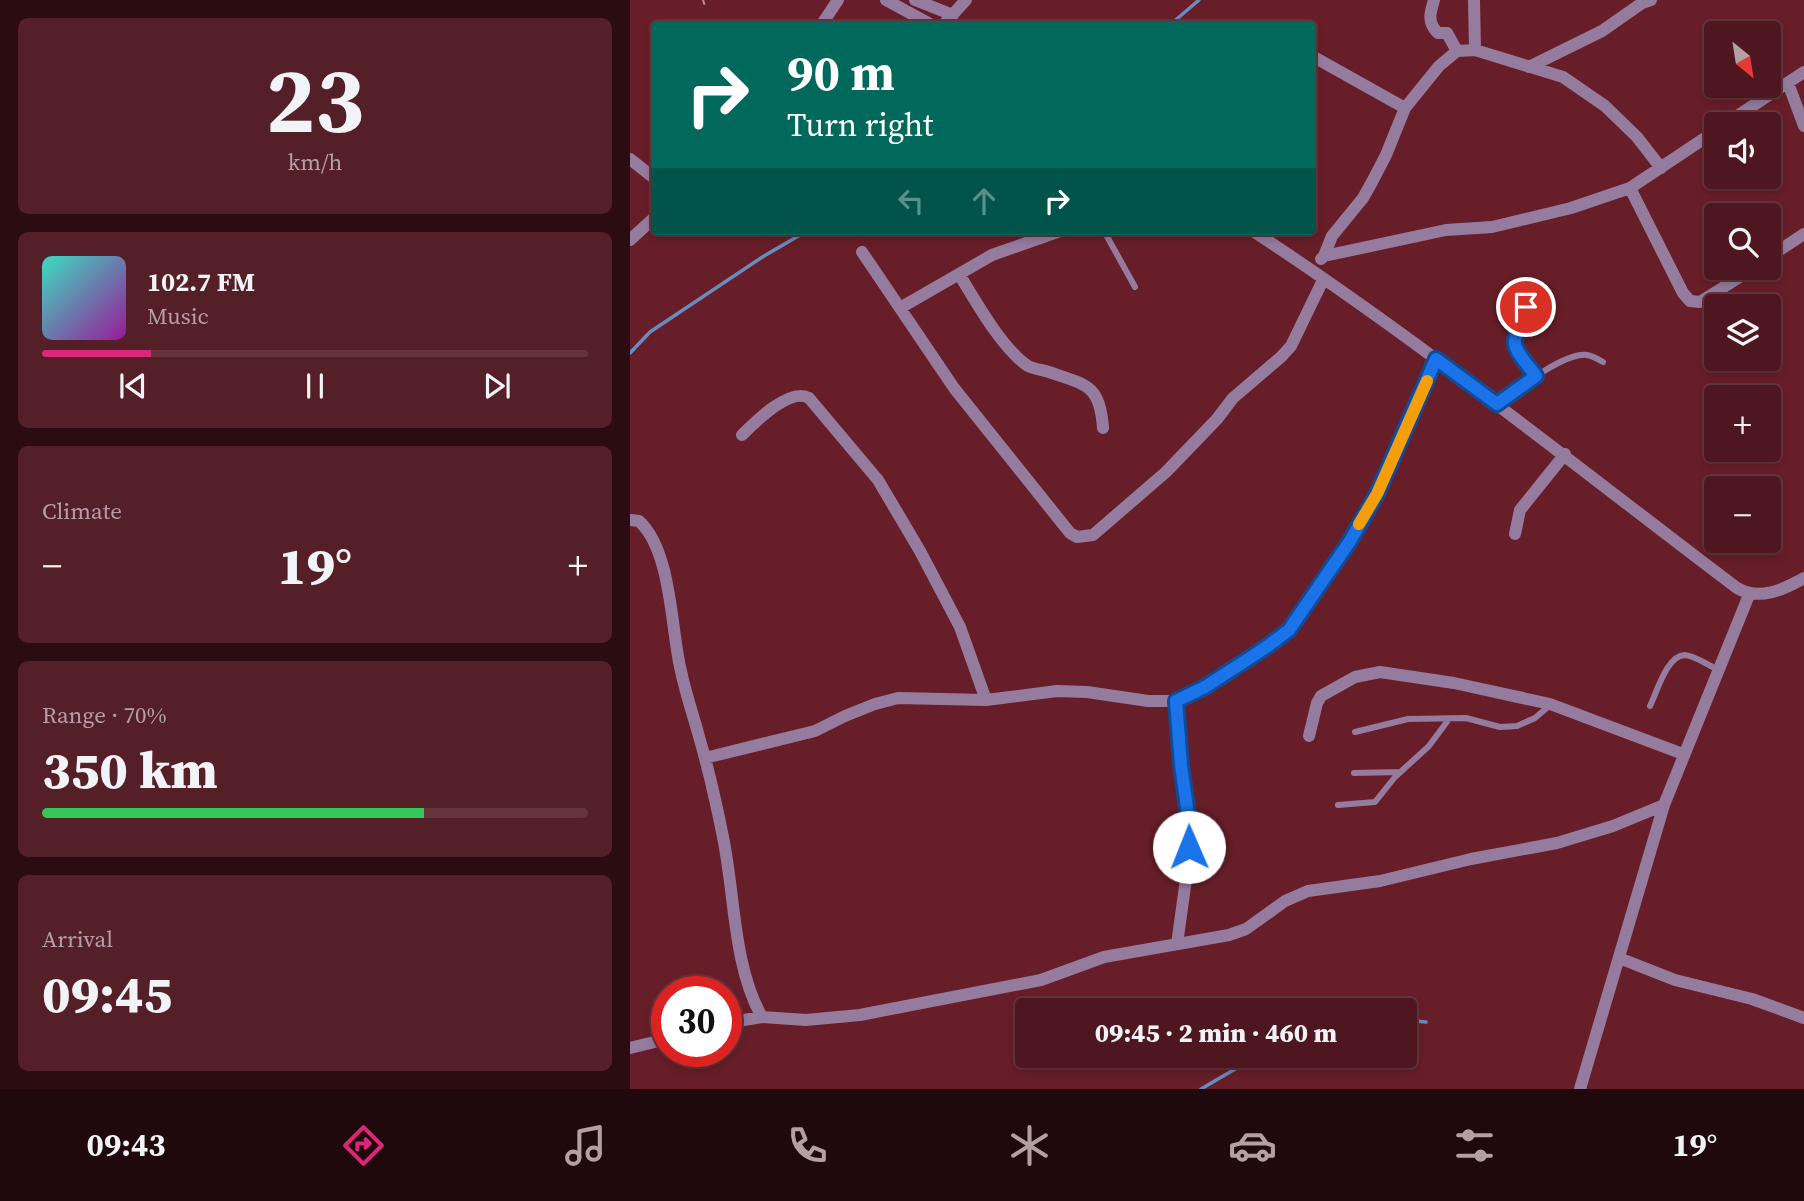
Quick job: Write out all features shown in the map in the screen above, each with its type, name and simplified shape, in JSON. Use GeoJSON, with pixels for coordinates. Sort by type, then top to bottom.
{"type":"FeatureCollection","features":[{"type":"Feature","properties":{"kind":"street"},"geometry":{"type":"LineString","coordinates":[[824,21],[838,0]]}},
{"type":"Feature","properties":{"kind":"street"},"geometry":{"type":"LineString","coordinates":[[886,0],[921,21]]}},
{"type":"Feature","properties":{"kind":"street"},"geometry":{"type":"LineString","coordinates":[[915,0],[949,20],[966,0]]}},
{"type":"Feature","properties":{"kind":"street"},"geometry":{"type":"LineString","coordinates":[[1434,0],[1429,16],[1430,24],[1438,33],[1447,33],[1454,41],[1457,51]]}},
{"type":"Feature","properties":{"kind":"street"},"geometry":{"type":"LineString","coordinates":[[1474,0],[1475,51]]}},
{"type":"Feature","properties":{"kind":"street"},"geometry":{"type":"LineString","coordinates":[[1528,67],[1602,31],[1642,3],[1651,0]]}},
{"type":"Feature","properties":{"kind":"street"},"geometry":{"type":"LineString","coordinates":[[1310,268],[1324,256],[1332,236],[1363,198],[1386,155],[1405,108],[1439,66],[1457,51],[1475,51],[1563,77],[1605,106],[1637,137],[1661,169]]}},
{"type":"Feature","properties":{"kind":"street"},"geometry":{"type":"LineString","coordinates":[[1316,58],[1405,108]]}},
{"type":"Feature","properties":{"kind":"street"},"geometry":{"type":"LineString","coordinates":[[1743,112],[1804,72]]}},
{"type":"Feature","properties":{"kind":"street"},"geometry":{"type":"LineString","coordinates":[[1788,83],[1804,126]]}},
{"type":"Feature","properties":{"kind":"street"},"geometry":{"type":"LineString","coordinates":[[1324,256],[1446,230],[1492,227],[1534,218],[1630,188],[1704,139]]}},
{"type":"Feature","properties":{"kind":"street"},"geometry":{"type":"LineString","coordinates":[[630,159],[651,176]]}},
{"type":"Feature","properties":{"kind":"street"},"geometry":{"type":"LineString","coordinates":[[1630,188],[1683,293],[1690,301],[1700,302],[1735,280]]}},
{"type":"Feature","properties":{"kind":"street"},"geometry":{"type":"LineString","coordinates":[[630,240],[651,221]]}},
{"type":"Feature","properties":{"kind":"street"},"geometry":{"type":"LineString","coordinates":[[1781,249],[1804,234]]}},
{"type":"Feature","properties":{"kind":"street"},"geometry":{"type":"LineString","coordinates":[[900,308],[992,255],[1049,235]]}},
{"type":"Feature","properties":{"kind":"street"},"geometry":{"type":"LineString","coordinates":[[1259,235],[1310,268],[1323,280],[1436,359],[1749,595],[1771,592],[1803,580]]}},
{"type":"Feature","properties":{"kind":"street"},"geometry":{"type":"LineString","coordinates":[[862,252],[954,388],[1070,533],[1084,538],[1093,535],[1166,472],[1217,419],[1233,398],[1286,352],[1323,280]]}},
{"type":"Feature","properties":{"kind":"street"},"geometry":{"type":"LineString","coordinates":[[958,274],[985,316],[1009,347],[1029,366],[1095,392],[1102,410],[1103,428]]}},
{"type":"Feature","properties":{"kind":"street"},"geometry":{"type":"LineString","coordinates":[[705,758],[815,731],[865,708],[898,698],[986,700],[1057,691],[1087,692],[1148,701],[1176,701],[1216,680],[1289,630],[1350,541],[1377,494],[1436,359]]}},
{"type":"Feature","properties":{"kind":"street"},"geometry":{"type":"LineString","coordinates":[[742,435],[759,418],[794,396],[803,394],[809,398],[878,480],[908,530],[960,627],[986,700]]}},
{"type":"Feature","properties":{"kind":"street"},"geometry":{"type":"LineString","coordinates":[[1515,534],[1520,510],[1565,454]]}},
{"type":"Feature","properties":{"kind":"street"},"geometry":{"type":"LineString","coordinates":[[630,520],[639,521],[652,536],[666,581],[680,669],[724,838],[744,966],[753,1001],[762,1017]]}},
{"type":"Feature","properties":{"kind":"street"},"geometry":{"type":"LineString","coordinates":[[1580,1089],[1664,805],[1749,595]]}},
{"type":"Feature","properties":{"kind":"street"},"geometry":{"type":"LineString","coordinates":[[1309,736],[1321,696],[1355,677],[1370,672],[1454,683],[1550,704],[1683,754]]}},
{"type":"Feature","properties":{"kind":"street"},"geometry":{"type":"LineString","coordinates":[[1176,701],[1190,829],[1177,944]]}},
{"type":"Feature","properties":{"kind":"street"},"geometry":{"type":"LineString","coordinates":[[742,1020],[762,1017],[806,1020],[860,1015],[1041,980],[1104,957],[1228,935],[1246,929],[1285,901],[1308,891],[1380,881],[1558,842],[1614,827],[1664,805]]}},
{"type":"Feature","properties":{"kind":"street"},"geometry":{"type":"LineString","coordinates":[[1619,958],[1675,980],[1752,999],[1804,1018]]}},
{"type":"Feature","properties":{"kind":"street"},"geometry":{"type":"LineString","coordinates":[[630,1048],[651,1043]]}},
{"type":"Feature","properties":{"kind":"lane"},"geometry":{"type":"LineString","coordinates":[[1106,235],[1135,288]]}},
{"type":"Feature","properties":{"kind":"lane"},"geometry":{"type":"LineString","coordinates":[[1527,289],[1526,319],[1515,339],[1516,346],[1536,376]]}},
{"type":"Feature","properties":{"kind":"lane"},"geometry":{"type":"LineString","coordinates":[[1497,404],[1536,376],[1576,355],[1589,355],[1603,362]]}},
{"type":"Feature","properties":{"kind":"lane"},"geometry":{"type":"LineString","coordinates":[[1650,706],[1670,663],[1677,657],[1687,655],[1717,669]]}},
{"type":"Feature","properties":{"kind":"lane"},"geometry":{"type":"LineString","coordinates":[[1355,732],[1408,719],[1466,718],[1500,727],[1517,726],[1535,718],[1550,704]]}},
{"type":"Feature","properties":{"kind":"lane"},"geometry":{"type":"LineString","coordinates":[[1338,805],[1375,802],[1401,772],[1430,746],[1449,719]]}},
{"type":"Feature","properties":{"kind":"lane"},"geometry":{"type":"LineString","coordinates":[[1354,773],[1401,772]]}},
{"type":"Feature","properties":{"kind":"path"},"geometry":{"type":"LineString","coordinates":[[703,0],[705,6]]}},
{"type":"Feature","properties":{"kind":"waterway"},"geometry":{"type":"LineString","coordinates":[[1174,21],[1199,0]]}},
{"type":"Feature","properties":{"kind":"waterway"},"geometry":{"type":"LineString","coordinates":[[630,353],[650,332],[800,235]]}},
{"type":"Feature","properties":{"kind":"waterway"},"geometry":{"type":"LineString","coordinates":[[1417,1021],[1426,1022]]}},
{"type":"Feature","properties":{"kind":"waterway"},"geometry":{"type":"LineString","coordinates":[[1201,1089],[1237,1068]]}},
{"type":"Feature","properties":{"kind":"slow traffic"},"geometry":{"type":"LineString","coordinates":[[1359,524],[1377,494],[1427,381]]}},
{"type":"Feature","properties":{"kind":"route"},"geometry":{"type":"LineString","coordinates":[[1189,847],[1190,829],[1176,701],[1239,666],[1289,630],[1350,541],[1377,494],[1436,359],[1497,404],[1536,376],[1516,346],[1515,339],[1526,319],[1526,307]]}}]}
